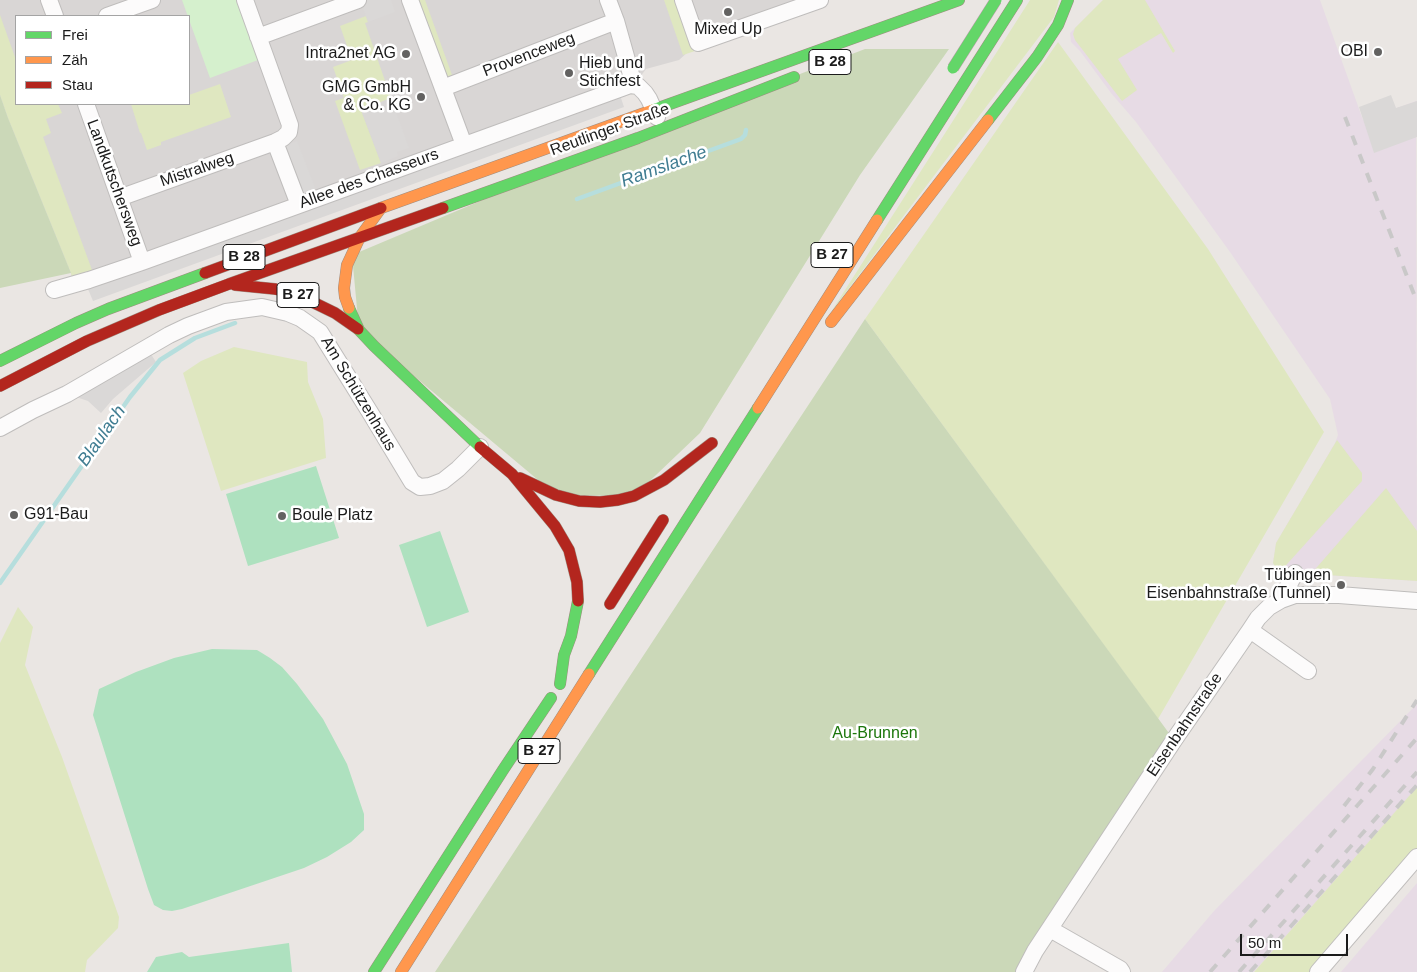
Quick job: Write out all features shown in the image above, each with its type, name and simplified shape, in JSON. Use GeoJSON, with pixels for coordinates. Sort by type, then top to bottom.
{"type":"FeatureCollection","features":[{"type":"Feature","properties":{"kind":"main road","name":"Reutlinger Straße"},"geometry":{"type":"LineString","coordinates":[[381,208],[959,0]]}},
{"type":"Feature","properties":{"kind":"main road"},"geometry":{"type":"LineString","coordinates":[[950,71],[996,0]]}},
{"type":"Feature","properties":{"kind":"main road"},"geometry":{"type":"LineString","coordinates":[[975,9],[1000,0]]}},
{"type":"Feature","properties":{"kind":"main road","name":"B 27"},"geometry":{"type":"LineString","coordinates":[[401,972],[511,795],[1017,0]]}},
{"type":"Feature","properties":{"kind":"main road"},"geometry":{"type":"LineString","coordinates":[[826,329],[1037,56],[1058,25],[1068,0]]}},
{"type":"Feature","properties":{"kind":"main road"},"geometry":{"type":"LineString","coordinates":[[869,32],[897,11]]}},
{"type":"Feature","properties":{"kind":"main road","name":"Reutlinger Straße"},"geometry":{"type":"LineString","coordinates":[[229,284],[661,129],[808,71]]}},
{"type":"Feature","properties":{"kind":"main road"},"geometry":{"type":"LineString","coordinates":[[360,236],[381,208]]}},
{"type":"Feature","properties":{"kind":"main road","name":"B 28"},"geometry":{"type":"LineString","coordinates":[[0,361],[108,309],[381,208]]}},
{"type":"Feature","properties":{"kind":"main road","name":"B 27"},"geometry":{"type":"LineString","coordinates":[[359,330],[350,316],[344,288],[347,266],[360,236]]}},
{"type":"Feature","properties":{"kind":"main road","name":"B 27"},"geometry":{"type":"LineString","coordinates":[[229,284],[275,288],[294,293],[320,304],[335,313],[359,330],[410,382],[480,446]]}},
{"type":"Feature","properties":{"kind":"main road","name":"B 28"},"geometry":{"type":"LineString","coordinates":[[0,386],[87,341],[160,310],[229,284]]}},
{"type":"Feature","properties":{"kind":"main road"},"geometry":{"type":"LineString","coordinates":[[781,371],[804,359]]}},
{"type":"Feature","properties":{"kind":"main road"},"geometry":{"type":"LineString","coordinates":[[512,474],[556,495],[600,502],[618,500],[641,493],[664,480],[715,439],[697,468]]}},
{"type":"Feature","properties":{"kind":"main road"},"geometry":{"type":"LineString","coordinates":[[480,446],[512,474],[554,526],[569,550],[577,582],[578,600],[571,636],[564,655],[560,684]]}},
{"type":"Feature","properties":{"kind":"main road"},"geometry":{"type":"LineString","coordinates":[[605,612],[671,508]]}},
{"type":"Feature","properties":{"kind":"main road","name":"B 27"},"geometry":{"type":"LineString","coordinates":[[374,972],[575,660]]}},
{"type":"Feature","properties":{"kind":"street"},"geometry":{"type":"LineString","coordinates":[[49,0],[55,15]]}},
{"type":"Feature","properties":{"kind":"street"},"geometry":{"type":"LineString","coordinates":[[110,15],[152,0]]}},
{"type":"Feature","properties":{"kind":"street"},"geometry":{"type":"LineString","coordinates":[[245,0],[290,125],[289,132],[275,142],[298,205]]}},
{"type":"Feature","properties":{"kind":"street"},"geometry":{"type":"LineString","coordinates":[[258,37],[358,0]]}},
{"type":"Feature","properties":{"kind":"street"},"geometry":{"type":"LineString","coordinates":[[410,0],[464,145]]}},
{"type":"Feature","properties":{"kind":"street"},"geometry":{"type":"LineString","coordinates":[[608,0],[616,21],[634,85],[638,86],[645,93],[661,129]]}},
{"type":"Feature","properties":{"kind":"street"},"geometry":{"type":"LineString","coordinates":[[683,0],[698,43],[820,0]]}},
{"type":"Feature","properties":{"kind":"street","name":"Provenceweg"},"geometry":{"type":"LineString","coordinates":[[443,88],[616,21]]}},
{"type":"Feature","properties":{"kind":"street","name":"Allee des Chasseurs"},"geometry":{"type":"LineString","coordinates":[[54,290],[142,262],[634,85]]}},
{"type":"Feature","properties":{"kind":"street","name":"Landkutschersweg"},"geometry":{"type":"LineString","coordinates":[[86,105],[142,262]]}},
{"type":"Feature","properties":{"kind":"street","name":"Mistralweg"},"geometry":{"type":"LineString","coordinates":[[119,198],[275,142]]}},
{"type":"Feature","properties":{"kind":"street","name":"Am Schützenhaus"},"geometry":{"type":"LineString","coordinates":[[0,428],[68,394],[169,335],[188,326],[226,312],[262,307],[300,318],[320,332],[412,482],[420,487],[430,486],[442,481],[458,469],[480,446]]}},
{"type":"Feature","properties":{"kind":"street"},"geometry":{"type":"LineString","coordinates":[[1281,600],[1295,573]]}},
{"type":"Feature","properties":{"kind":"street","name":"Eisenbahnstraße"},"geometry":{"type":"LineString","coordinates":[[1024,972],[1035,951],[1174,740],[1258,618],[1269,607],[1295,594],[1417,601]]}},
{"type":"Feature","properties":{"kind":"street"},"geometry":{"type":"LineString","coordinates":[[1250,630],[1308,671]]}},
{"type":"Feature","properties":{"kind":"street"},"geometry":{"type":"LineString","coordinates":[[1318,972],[1417,857]]}},
{"type":"Feature","properties":{"kind":"street"},"geometry":{"type":"LineString","coordinates":[[1050,928],[1120,969],[1122,972]]}},
{"type":"Feature","properties":{"kind":"shaded area"},"geometry":{"type":"Polygon","coordinates":[[[0,0],[820,0],[698,43],[679,60],[646,69],[634,85],[73,285],[71,273],[0,95],[0,0]]]}},
{"type":"Feature","properties":{"kind":"shaded area"},"geometry":{"type":"Polygon","coordinates":[[[360,0],[391,0],[395,12],[368,22],[360,0]]]}},
{"type":"Feature","properties":{"kind":"shaded area"},"geometry":{"type":"Polygon","coordinates":[[[1103,0],[1320,0],[1363,120],[1416,101],[1417,581],[1279,573],[1273,563],[1276,543],[1338,435],[1330,399],[1230,252],[1136,122],[1071,42],[1070,33],[1103,0]]]}},
{"type":"Feature","properties":{"kind":"shaded area"},"geometry":{"type":"Polygon","coordinates":[[[620,95],[624,107],[93,301],[88,289],[620,95]]]}},
{"type":"Feature","properties":{"kind":"shaded area"},"geometry":{"type":"Polygon","coordinates":[[[1391,95],[1396,108],[1417,101],[1417,137],[1374,153],[1359,107],[1391,95]]]}},
{"type":"Feature","properties":{"kind":"shaded area"},"geometry":{"type":"Polygon","coordinates":[[[391,98],[409,148],[397,152],[398,156],[381,163],[361,110],[391,98]]]}},
{"type":"Feature","properties":{"kind":"shaded area"},"geometry":{"type":"Polygon","coordinates":[[[297,141],[316,190],[296,197],[277,149],[297,141]]]}},
{"type":"Feature","properties":{"kind":"shaded area"},"geometry":{"type":"Polygon","coordinates":[[[147,348],[156,362],[113,399],[101,413],[88,401],[67,394],[147,348]]]}},
{"type":"Feature","properties":{"kind":"shaded area"},"geometry":{"type":"Polygon","coordinates":[[[1417,704],[1417,788],[1254,972],[1162,972],[1214,911],[1417,704]]]}},
{"type":"Feature","properties":{"kind":"shaded area"},"geometry":{"type":"Polygon","coordinates":[[[1417,883],[1417,972],[1341,972],[1417,883]]]}},
{"type":"Feature","properties":{"kind":"green space"},"geometry":{"type":"Polygon","coordinates":[[[182,0],[245,0],[266,57],[210,78],[190,22],[190,15],[187,15],[182,0]]]}},
{"type":"Feature","properties":{"kind":"green space"},"geometry":{"type":"Polygon","coordinates":[[[415,0],[425,0],[452,75],[441,79],[415,0]]]}},
{"type":"Feature","properties":{"kind":"green space"},"geometry":{"type":"Polygon","coordinates":[[[664,0],[679,0],[695,51],[683,55],[664,0]]]}},
{"type":"Feature","properties":{"kind":"green space"},"geometry":{"type":"Polygon","coordinates":[[[1030,0],[1059,0],[1054,17],[831,312],[1030,0]]]}},
{"type":"Feature","properties":{"kind":"green space"},"geometry":{"type":"Polygon","coordinates":[[[1103,0],[1145,0],[1175,51],[1173,53],[1161,33],[1118,59],[1137,90],[1122,101],[1075,40],[1073,34],[1075,28],[1103,0]]]}},
{"type":"Feature","properties":{"kind":"green space"},"geometry":{"type":"Polygon","coordinates":[[[0,15],[15,57],[15,105],[58,105],[62,113],[46,119],[51,133],[43,137],[95,278],[73,285],[71,273],[0,95],[0,15]]]}},
{"type":"Feature","properties":{"kind":"green space"},"geometry":{"type":"Polygon","coordinates":[[[366,16],[368,22],[365,23],[391,98],[361,110],[381,163],[360,170],[335,101],[344,98],[333,67],[352,60],[340,26],[366,16]]]}},
{"type":"Feature","properties":{"kind":"green space"},"geometry":{"type":"Polygon","coordinates":[[[1058,42],[1208,249],[1324,432],[1158,719],[865,319],[1058,42]]]}},
{"type":"Feature","properties":{"kind":"green space"},"geometry":{"type":"Polygon","coordinates":[[[865,49],[949,49],[860,175],[700,433],[634,496],[556,495],[359,330],[352,255],[592,154],[865,49]]]}},
{"type":"Feature","properties":{"kind":"green space"},"geometry":{"type":"Polygon","coordinates":[[[220,84],[231,117],[161,142],[161,145],[147,150],[131,105],[190,105],[190,95],[220,84]]]}},
{"type":"Feature","properties":{"kind":"green space"},"geometry":{"type":"Polygon","coordinates":[[[0,95],[71,273],[0,288],[0,95]]]}},
{"type":"Feature","properties":{"kind":"green space","name":"Au-Brunnen"},"geometry":{"type":"Polygon","coordinates":[[[865,319],[1174,740],[1024,972],[435,972],[865,319]]]}},
{"type":"Feature","properties":{"kind":"green space"},"geometry":{"type":"Polygon","coordinates":[[[234,347],[307,362],[308,382],[323,419],[326,458],[221,491],[183,373],[201,361],[234,347]]]}},
{"type":"Feature","properties":{"kind":"green space"},"geometry":{"type":"Polygon","coordinates":[[[1337,440],[1362,473],[1362,481],[1279,573],[1273,563],[1276,543],[1337,440]]]}},
{"type":"Feature","properties":{"kind":"green space","name":"Boule Platz"},"geometry":{"type":"Polygon","coordinates":[[[316,466],[339,538],[248,566],[226,494],[316,466]]]}},
{"type":"Feature","properties":{"kind":"green space"},"geometry":{"type":"Polygon","coordinates":[[[1386,488],[1417,531],[1417,581],[1311,574],[1386,488]]]}},
{"type":"Feature","properties":{"kind":"green space"},"geometry":{"type":"Polygon","coordinates":[[[440,531],[469,612],[427,627],[399,545],[440,531]]]}},
{"type":"Feature","properties":{"kind":"green space"},"geometry":{"type":"Polygon","coordinates":[[[18,607],[33,627],[25,665],[62,757],[119,917],[118,928],[87,960],[85,972],[0,972],[0,643],[18,607]]]}},
{"type":"Feature","properties":{"kind":"green space"},"geometry":{"type":"Polygon","coordinates":[[[212,649],[257,650],[282,667],[297,684],[323,719],[347,764],[364,814],[364,830],[351,842],[327,857],[304,868],[182,909],[163,910],[154,905],[148,889],[93,715],[99,689],[136,672],[174,658],[212,649]]]}},
{"type":"Feature","properties":{"kind":"green space"},"geometry":{"type":"Polygon","coordinates":[[[1417,787],[1417,857],[1318,972],[1254,972],[1417,787]]]}},
{"type":"Feature","properties":{"kind":"green space"},"geometry":{"type":"Polygon","coordinates":[[[289,943],[292,972],[147,972],[156,957],[182,952],[189,957],[289,943]]]}},
{"type":"Feature","properties":{"kind":"waterway","name":"Ramslache"},"geometry":{"type":"LineString","coordinates":[[577,199],[741,139],[745,135],[746,130]]}},
{"type":"Feature","properties":{"kind":"waterway","name":"Blaulach"},"geometry":{"type":"LineString","coordinates":[[0,583],[130,397],[160,360],[195,338],[235,323]]}},
{"type":"Feature","properties":{"kind":"railway"},"geometry":{"type":"LineString","coordinates":[[1345,117],[1417,302]]}},
{"type":"Feature","properties":{"kind":"railway"},"geometry":{"type":"LineString","coordinates":[[1344,806],[1373,769],[1417,700]]}},
{"type":"Feature","properties":{"kind":"railway"},"geometry":{"type":"LineString","coordinates":[[1210,972],[1417,738]]}},
{"type":"Feature","properties":{"kind":"railway"},"geometry":{"type":"LineString","coordinates":[[1239,972],[1417,772]]}},
{"type":"Feature","properties":{"kind":"railway"},"geometry":{"type":"LineString","coordinates":[[1250,972],[1417,785]]}},
{"type":"Feature","properties":{"kind":"traffic: fast"},"geometry":{"type":"LineString","coordinates":[[653,110],[959,0]]}},
{"type":"Feature","properties":{"kind":"traffic: fast"},"geometry":{"type":"LineString","coordinates":[[953,68],[996,0]]}},
{"type":"Feature","properties":{"kind":"traffic: fast"},"geometry":{"type":"LineString","coordinates":[[877,220],[1017,0]]}},
{"type":"Feature","properties":{"kind":"traffic: fast"},"geometry":{"type":"LineString","coordinates":[[988,120],[1037,57],[1058,25],[1068,0]]}},
{"type":"Feature","properties":{"kind":"traffic: fast"},"geometry":{"type":"LineString","coordinates":[[443,208],[638,138],[794,77]]}},
{"type":"Feature","properties":{"kind":"traffic: fast"},"geometry":{"type":"LineString","coordinates":[[0,361],[108,309],[205,273]]}},
{"type":"Feature","properties":{"kind":"traffic: fast"},"geometry":{"type":"LineString","coordinates":[[349,308],[359,330],[374,346],[480,447]]}},
{"type":"Feature","properties":{"kind":"traffic: fast"},"geometry":{"type":"LineString","coordinates":[[589,674],[758,408]]}},
{"type":"Feature","properties":{"kind":"traffic: fast"},"geometry":{"type":"LineString","coordinates":[[560,684],[564,655],[571,636],[578,601]]}},
{"type":"Feature","properties":{"kind":"traffic: fast"},"geometry":{"type":"LineString","coordinates":[[374,972],[551,698]]}},
{"type":"Feature","properties":{"kind":"traffic: slow"},"geometry":{"type":"LineString","coordinates":[[349,308],[344,288],[347,265],[360,237],[381,208],[653,110]]}},
{"type":"Feature","properties":{"kind":"traffic: slow"},"geometry":{"type":"LineString","coordinates":[[831,322],[988,120]]}},
{"type":"Feature","properties":{"kind":"traffic: slow"},"geometry":{"type":"LineString","coordinates":[[758,408],[877,220]]}},
{"type":"Feature","properties":{"kind":"traffic: slow"},"geometry":{"type":"LineString","coordinates":[[401,972],[589,674]]}},
{"type":"Feature","properties":{"kind":"traffic: jam"},"geometry":{"type":"LineString","coordinates":[[205,273],[381,208]]}},
{"type":"Feature","properties":{"kind":"traffic: jam"},"geometry":{"type":"LineString","coordinates":[[229,284],[443,208]]}},
{"type":"Feature","properties":{"kind":"traffic: jam"},"geometry":{"type":"LineString","coordinates":[[0,386],[87,341],[159,310],[229,284]]}},
{"type":"Feature","properties":{"kind":"traffic: jam"},"geometry":{"type":"LineString","coordinates":[[235,285],[294,293],[335,313],[358,329]]}},
{"type":"Feature","properties":{"kind":"traffic: jam"},"geometry":{"type":"LineString","coordinates":[[520,478],[556,495],[579,501],[600,502],[618,500],[634,496],[664,480],[712,443]]}},
{"type":"Feature","properties":{"kind":"traffic: jam"},"geometry":{"type":"LineString","coordinates":[[480,447],[512,474],[555,526],[569,550],[577,582],[578,601]]}},
{"type":"Feature","properties":{"kind":"traffic: jam"},"geometry":{"type":"LineString","coordinates":[[610,604],[663,520]]}},
{"type":"Feature","properties":{"kind":"place","name":"Mixed Up"},"geometry":{"type":"Point","coordinates":[728,12]}},
{"type":"Feature","properties":{"kind":"place","name":"OBI"},"geometry":{"type":"Point","coordinates":[1378,52]}},
{"type":"Feature","properties":{"kind":"place","name":"Intra2net AG"},"geometry":{"type":"Point","coordinates":[406,54]}},
{"type":"Feature","properties":{"kind":"place","name":"Hieb und Stichfest"},"geometry":{"type":"Point","coordinates":[569,73]}},
{"type":"Feature","properties":{"kind":"place","name":"GMG GmbH & Co. KG"},"geometry":{"type":"Point","coordinates":[421,97]}},
{"type":"Feature","properties":{"kind":"place","name":"G91-Bau"},"geometry":{"type":"Point","coordinates":[14,515]}},
{"type":"Feature","properties":{"kind":"place","name":"Boule Platz"},"geometry":{"type":"Point","coordinates":[282,516]}},
{"type":"Feature","properties":{"kind":"place","name":"Tübingen Eisenbahnstraße (Tunnel)"},"geometry":{"type":"Point","coordinates":[1341,585]}}]}
